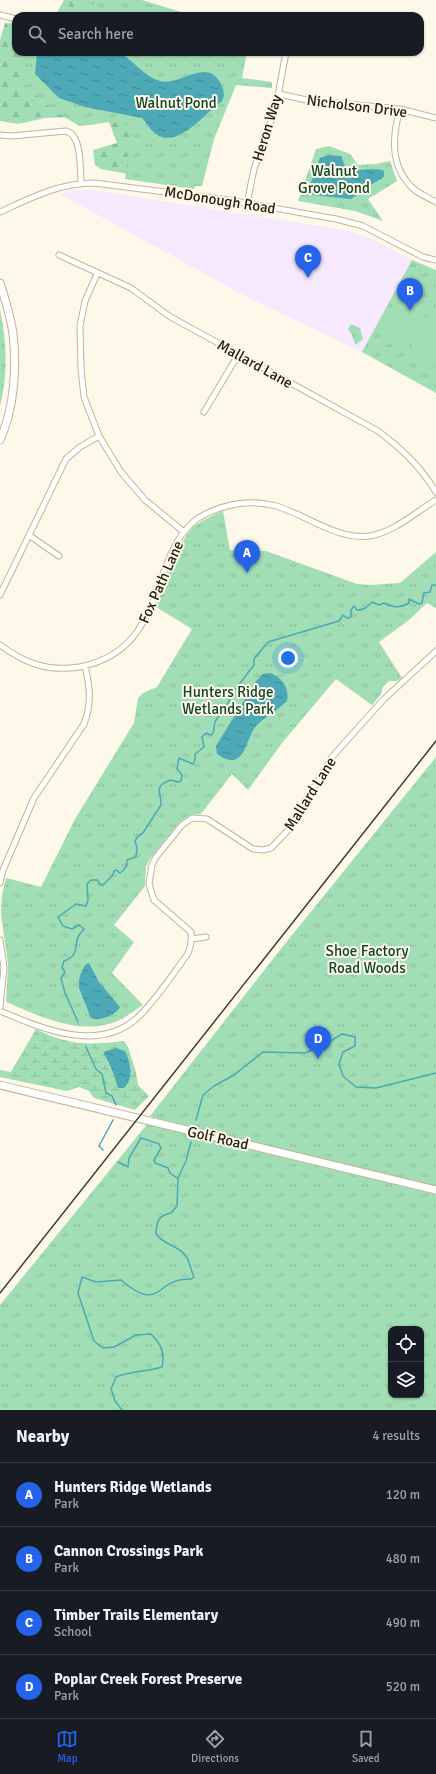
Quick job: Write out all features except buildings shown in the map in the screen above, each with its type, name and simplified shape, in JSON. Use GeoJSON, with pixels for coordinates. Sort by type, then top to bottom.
{"type":"FeatureCollection","features":[{"type":"Feature","properties":{"kind":"main road"},"geometry":{"type":"LineString","coordinates":[[0,282],[13,334],[14,382],[5,428],[0,440]]}},
{"type":"Feature","properties":{"kind":"main road","name":"Golf Road"},"geometry":{"type":"LineString","coordinates":[[0,1085],[436,1190]]}},
{"type":"Feature","properties":{"kind":"street"},"geometry":{"type":"LineString","coordinates":[[0,15],[12,18]]}},
{"type":"Feature","properties":{"kind":"street","name":"Heron Way"},"geometry":{"type":"LineString","coordinates":[[247,204],[254,169],[276,107],[285,56]]}},
{"type":"Feature","properties":{"kind":"street","name":"Nicholson Drive"},"geometry":{"type":"LineString","coordinates":[[279,94],[307,100],[400,109],[436,118]]}},
{"type":"Feature","properties":{"kind":"street"},"geometry":{"type":"LineString","coordinates":[[400,109],[394,128],[394,147],[399,168],[408,183],[436,202]]}},
{"type":"Feature","properties":{"kind":"street"},"geometry":{"type":"LineString","coordinates":[[0,135],[11,136],[66,131],[71,132],[77,140],[81,183]]}},
{"type":"Feature","properties":{"kind":"street","name":"McDonough Road"},"geometry":{"type":"LineString","coordinates":[[0,212],[51,189],[81,183],[101,184],[247,204],[336,219],[363,226],[423,257],[436,260]]}},
{"type":"Feature","properties":{"kind":"street","name":"Mallard Lane"},"geometry":{"type":"LineString","coordinates":[[59,255],[97,274],[131,288],[169,316],[378,432],[403,450],[416,463],[436,492]]}},
{"type":"Feature","properties":{"kind":"street"},"geometry":{"type":"LineString","coordinates":[[97,274],[85,301],[80,326],[80,362],[84,397],[99,436],[121,472],[145,500],[184,532]]}},
{"type":"Feature","properties":{"kind":"street"},"geometry":{"type":"LineString","coordinates":[[204,412],[238,355]]}},
{"type":"Feature","properties":{"kind":"street"},"geometry":{"type":"LineString","coordinates":[[0,595],[30,536],[66,459],[80,447],[99,436]]}},
{"type":"Feature","properties":{"kind":"street","name":"Fox Path Lane"},"geometry":{"type":"LineString","coordinates":[[0,645],[15,656],[35,665],[51,669],[67,669],[84,666],[112,656],[134,638],[150,610],[171,554],[184,532],[198,519],[220,508],[252,503],[275,506],[350,536],[372,535],[388,530],[436,500]]}},
{"type":"Feature","properties":{"kind":"street"},"geometry":{"type":"LineString","coordinates":[[30,536],[60,556]]}},
{"type":"Feature","properties":{"kind":"street","name":"Mallard Lane"},"geometry":{"type":"LineString","coordinates":[[192,939],[191,932],[184,924],[154,900],[149,884],[152,865],[156,857],[182,825],[192,818],[207,819],[253,849],[263,850],[271,848],[290,828],[332,757],[383,700],[436,651]]}},
{"type":"Feature","properties":{"kind":"street"},"geometry":{"type":"LineString","coordinates":[[0,883],[9,856],[34,798],[84,724],[88,715],[91,695],[84,666]]}},
{"type":"Feature","properties":{"kind":"street"},"geometry":{"type":"LineString","coordinates":[[0,1011],[62,1034],[86,1035],[112,1032],[125,1027],[145,1009],[187,955],[192,939],[206,938]]}},
{"type":"Feature","properties":{"kind":"street"},"geometry":{"type":"LineString","coordinates":[[0,940],[4,967],[0,1007]]}},
{"type":"Feature","properties":{"kind":"shaded area"},"geometry":{"type":"Polygon","coordinates":[[[74,190],[93,190],[349,231],[367,237],[412,260],[362,352],[247,297],[60,194],[74,190]]]}},
{"type":"Feature","properties":{"kind":"green space"},"geometry":{"type":"Polygon","coordinates":[[[64,0],[141,0],[181,12],[57,12],[64,0]]]}},
{"type":"Feature","properties":{"kind":"green space"},"geometry":{"type":"Polygon","coordinates":[[[99,0],[141,0],[181,12],[79,12],[99,0]]]}},
{"type":"Feature","properties":{"kind":"green space","name":"Walnut Pond"},"geometry":{"type":"Polygon","coordinates":[[[5,23],[12,24],[12,56],[243,56],[134,175],[101,169],[95,165],[93,150],[117,143],[109,122],[82,126],[72,117],[45,118],[18,124],[0,121],[0,40],[5,23]]]}},
{"type":"Feature","properties":{"kind":"green space","name":"Walnut Pond"},"geometry":{"type":"Polygon","coordinates":[[[25,56],[246,56],[242,78],[272,82],[272,88],[236,85],[214,139],[202,186],[195,186],[194,189],[125,179],[132,127],[110,121],[80,126],[59,114],[20,82],[25,56]]]}},
{"type":"Feature","properties":{"kind":"green space","name":"Walnut Grove Pond"},"geometry":{"type":"Polygon","coordinates":[[[329,146],[350,154],[358,165],[376,164],[390,161],[397,181],[368,199],[383,221],[355,211],[298,201],[316,149],[329,146]]]}},
{"type":"Feature","properties":{"kind":"green space"},"geometry":{"type":"Polygon","coordinates":[[[412,260],[436,270],[436,393],[362,352],[412,260]]]}},
{"type":"Feature","properties":{"kind":"green space"},"geometry":{"type":"Polygon","coordinates":[[[401,294],[428,308],[405,352],[379,338],[401,294]]]}},
{"type":"Feature","properties":{"kind":"green space"},"geometry":{"type":"Polygon","coordinates":[[[0,310],[6,358],[3,395],[0,406],[0,310]]]}},
{"type":"Feature","properties":{"kind":"green space"},"geometry":{"type":"Polygon","coordinates":[[[430,310],[436,313],[436,363],[434,367],[408,354],[430,310]]]}},
{"type":"Feature","properties":{"kind":"green space"},"geometry":{"type":"Polygon","coordinates":[[[351,324],[360,328],[363,339],[357,344],[355,344],[348,329],[351,324]]]}},
{"type":"Feature","properties":{"kind":"green space","name":"Hunters Ridge Wetlands Park"},"geometry":{"type":"Polygon","coordinates":[[[223,511],[230,550],[266,551],[357,584],[370,585],[400,583],[436,552],[436,608],[427,603],[409,620],[379,642],[402,678],[397,681],[389,681],[383,687],[381,694],[372,705],[336,679],[282,743],[248,790],[232,774],[201,814],[190,815],[179,823],[150,859],[146,866],[145,886],[114,925],[134,942],[112,973],[143,1005],[122,1019],[107,1024],[92,1026],[78,1026],[63,1023],[34,1014],[6,1002],[8,964],[1,914],[2,895],[6,878],[41,887],[75,819],[134,723],[138,698],[143,693],[157,687],[192,629],[156,607],[170,567],[179,547],[191,530],[198,524],[223,511]]]}},
{"type":"Feature","properties":{"kind":"green space","name":"Shoe Factory Road Woods"},"geometry":{"type":"Polygon","coordinates":[[[436,757],[436,1410],[0,1410],[0,1305],[153,1117],[150,1116],[280,950],[436,757]]]}},
{"type":"Feature","properties":{"kind":"green space"},"geometry":{"type":"Polygon","coordinates":[[[36,1029],[59,1039],[79,1043],[124,1041],[128,1047],[136,1072],[138,1085],[149,1096],[135,1110],[94,1098],[89,1091],[79,1087],[67,1091],[0,1077],[0,1070],[11,1072],[36,1029]]]}},
{"type":"Feature","properties":{"kind":"water"},"geometry":{"type":"Polygon","coordinates":[[[37,56],[124,56],[148,75],[160,81],[168,82],[201,72],[208,73],[215,76],[221,84],[224,97],[222,101],[193,126],[176,136],[167,138],[156,134],[142,118],[85,107],[59,98],[35,74],[37,56]]]}},
{"type":"Feature","properties":{"kind":"water","name":"Walnut Grove Pond"},"geometry":{"type":"Polygon","coordinates":[[[328,155],[341,156],[346,169],[381,170],[384,171],[384,177],[351,199],[313,195],[308,191],[320,158],[328,155]]]}},
{"type":"Feature","properties":{"kind":"water"},"geometry":{"type":"Polygon","coordinates":[[[270,673],[278,677],[284,684],[288,697],[287,701],[257,725],[239,757],[234,760],[227,759],[217,754],[216,746],[256,681],[263,674],[270,673]]]}},
{"type":"Feature","properties":{"kind":"water"},"geometry":{"type":"Polygon","coordinates":[[[89,963],[99,982],[120,1007],[115,1013],[103,1018],[91,1018],[79,988],[79,978],[81,972],[86,964],[89,963]]]}},
{"type":"Feature","properties":{"kind":"water"},"geometry":{"type":"Polygon","coordinates":[[[116,1048],[125,1051],[130,1065],[129,1080],[124,1088],[118,1088],[114,1074],[104,1054],[104,1052],[116,1048]]]}},
{"type":"Feature","properties":{"kind":"waterway"},"geometry":{"type":"LineString","coordinates":[[78,1022],[65,993],[61,978],[65,972],[62,967],[64,961],[69,959],[74,954],[78,937],[84,929],[79,925],[72,929],[63,926],[58,917],[76,904],[86,906],[88,900],[87,884],[91,880],[97,880],[103,885],[113,875],[114,871],[116,870],[120,873],[125,868],[127,860],[136,857],[137,848],[135,841],[138,836],[143,833],[161,805],[160,788],[165,782],[171,780],[178,782],[181,781],[182,775],[177,769],[179,758],[193,764],[195,754],[204,747],[202,737],[206,733],[211,735],[213,733],[216,720],[227,706],[231,695],[254,665],[254,659],[268,642],[339,621],[343,615],[347,618],[351,617],[351,610],[354,606],[357,610],[362,609],[366,608],[372,602],[379,605],[384,603],[394,607],[400,607],[409,603],[409,599],[419,604],[422,603],[424,593],[430,592],[432,585],[436,585]]}},
{"type":"Feature","properties":{"kind":"waterway"},"geometry":{"type":"LineString","coordinates":[[196,1120],[203,1095],[214,1086],[234,1075],[263,1052],[305,1053],[342,1034],[355,1037],[355,1046],[343,1052],[339,1064],[343,1076],[356,1087],[376,1088],[436,1073]]}},
{"type":"Feature","properties":{"kind":"waterway"},"geometry":{"type":"LineString","coordinates":[[86,1047],[96,1069],[102,1074],[106,1093],[112,1096],[116,1105]]}},
{"type":"Feature","properties":{"kind":"waterway"},"geometry":{"type":"LineString","coordinates":[[103,1150],[99,1146],[113,1120]]}},
{"type":"Feature","properties":{"kind":"waterway"},"geometry":{"type":"LineString","coordinates":[[118,1162],[128,1167],[129,1158],[141,1138],[159,1144],[161,1148],[154,1160],[155,1163],[168,1168],[170,1173],[177,1178]]}},
{"type":"Feature","properties":{"kind":"waterway"},"geometry":{"type":"LineString","coordinates":[[122,1410],[115,1401],[111,1389],[116,1377],[162,1367],[163,1357],[161,1349],[151,1334],[136,1335],[114,1347],[103,1348],[94,1341],[78,1293],[82,1277],[96,1282],[121,1280],[134,1290],[152,1295],[171,1283],[194,1277],[188,1260],[184,1254],[163,1241],[156,1234],[157,1226],[161,1217],[171,1213],[177,1206],[178,1178],[186,1161],[191,1142]]}},
{"type":"Feature","properties":{"kind":"railway"},"geometry":{"type":"LineString","coordinates":[[0,1293],[436,741]]}},
{"type":"Feature","properties":{"kind":"place","name":"Timber Trails Elementary"},"geometry":{"type":"Point","coordinates":[308,278]}},
{"type":"Feature","properties":{"kind":"place","name":"Cannon Crossings Park"},"geometry":{"type":"Point","coordinates":[410,311]}},
{"type":"Feature","properties":{"kind":"place","name":"Hunters Ridge Wetlands"},"geometry":{"type":"Point","coordinates":[247,573]}},
{"type":"Feature","properties":{"kind":"place","name":"Poplar Creek Forest Preserve"},"geometry":{"type":"Point","coordinates":[318,1059]}}]}
